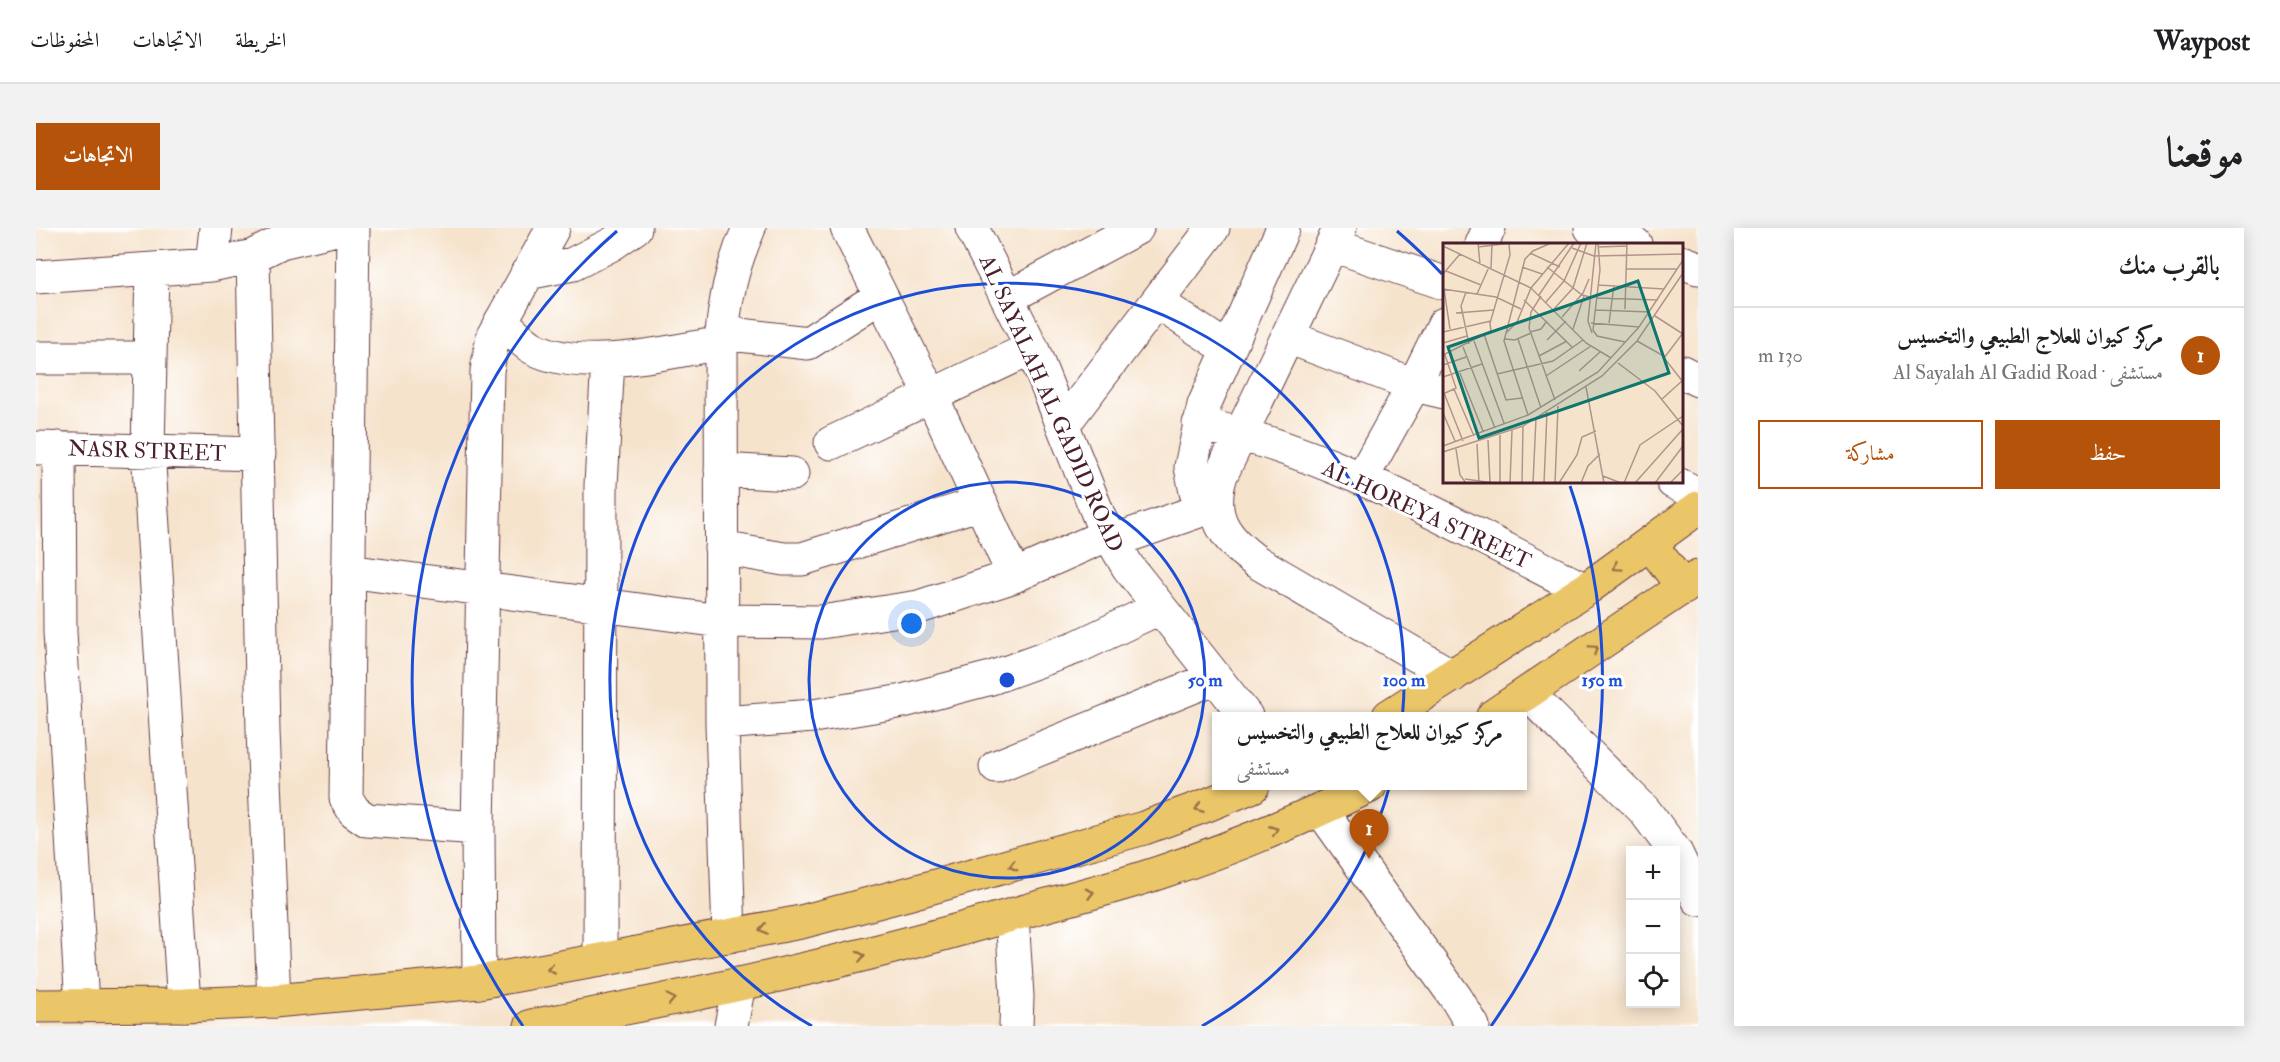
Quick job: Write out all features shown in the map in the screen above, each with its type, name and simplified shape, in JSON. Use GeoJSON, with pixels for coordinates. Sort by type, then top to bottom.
{"type":"FeatureCollection","features":[{"type":"Feature","properties":{"kind":"highway"},"geometry":{"type":"LineString","coordinates":[[1397,712],[1585,590],[1698,508]]}},
{"type":"Feature","properties":{"kind":"highway"},"geometry":{"type":"LineString","coordinates":[[1500,712],[1691,582],[1650,544]]}},
{"type":"Feature","properties":{"kind":"highway"},"geometry":{"type":"LineString","coordinates":[[36,1006],[184,1005],[274,1001],[479,981],[600,960],[801,922],[907,894],[1144,828],[1243,790]]}},
{"type":"Feature","properties":{"kind":"highway"},"geometry":{"type":"LineString","coordinates":[[532,1026],[634,1016],[739,984],[918,942],[1160,872],[1277,829],[1362,790]]}},
{"type":"Feature","properties":{"kind":"highway"},"geometry":{"type":"LineString","coordinates":[[907,894],[918,942]]}},
{"type":"Feature","properties":{"kind":"highway"},"geometry":{"type":"LineString","coordinates":[[801,922],[811,968]]}},
{"type":"Feature","properties":{"kind":"street"},"geometry":{"type":"LineString","coordinates":[[212,265],[216,228]]}},
{"type":"Feature","properties":{"kind":"street"},"geometry":{"type":"LineString","coordinates":[[36,277],[212,265],[253,256],[281,242],[341,228]]}},
{"type":"Feature","properties":{"kind":"street"},"geometry":{"type":"LineString","coordinates":[[353,228],[346,798],[354,811],[367,820],[478,828]]}},
{"type":"Feature","properties":{"kind":"street"},"geometry":{"type":"LineString","coordinates":[[479,981],[478,828],[486,371],[493,336],[553,228]]}},
{"type":"Feature","properties":{"kind":"street"},"geometry":{"type":"LineString","coordinates":[[527,273],[573,264],[612,244],[635,228]]}},
{"type":"Feature","properties":{"kind":"street"},"geometry":{"type":"LineString","coordinates":[[729,936],[722,723],[722,338],[725,300],[736,257],[749,228]]}},
{"type":"Feature","properties":{"kind":"street"},"geometry":{"type":"LineString","coordinates":[[847,228],[932,397],[1014,576]]}},
{"type":"Feature","properties":{"kind":"street","name":"AL SAYALAH AL GADID ROAD"},"geometry":{"type":"LineString","coordinates":[[972,228],[1032,348],[1092,500],[1111,537],[1128,567],[1242,712]]}},
{"type":"Feature","properties":{"kind":"street"},"geometry":{"type":"LineString","coordinates":[[1007,298],[1137,228]]}},
{"type":"Feature","properties":{"kind":"street"},"geometry":{"type":"LineString","coordinates":[[1063,425],[1213,228]]}},
{"type":"Feature","properties":{"kind":"street"},"geometry":{"type":"LineString","coordinates":[[1283,228],[1204,405],[1191,467],[1196,492],[1210,507],[1236,546],[1250,557],[1452,676]]}},
{"type":"Feature","properties":{"kind":"street"},"geometry":{"type":"LineString","coordinates":[[1482,243],[1489,228]]}},
{"type":"Feature","properties":{"kind":"street"},"geometry":{"type":"LineString","coordinates":[[1588,243],[1593,228],[1632,243]]}},
{"type":"Feature","properties":{"kind":"street"},"geometry":{"type":"LineString","coordinates":[[1210,507],[1221,475],[1336,237],[1443,283]]}},
{"type":"Feature","properties":{"kind":"street"},"geometry":{"type":"LineString","coordinates":[[253,256],[259,454],[263,731],[274,1001]]}},
{"type":"Feature","properties":{"kind":"street"},"geometry":{"type":"LineString","coordinates":[[1683,262],[1698,268]]}},
{"type":"Feature","properties":{"kind":"street"},"geometry":{"type":"LineString","coordinates":[[152,269],[148,450],[184,1005]]}},
{"type":"Feature","properties":{"kind":"street"},"geometry":{"type":"LineString","coordinates":[[501,321],[532,347],[554,356],[579,360],[608,360],[722,338],[808,343],[881,296]]}},
{"type":"Feature","properties":{"kind":"street"},"geometry":{"type":"LineString","coordinates":[[1156,302],[1228,349]]}},
{"type":"Feature","properties":{"kind":"street"},"geometry":{"type":"LineString","coordinates":[[1362,478],[1429,388],[1443,328]]}},
{"type":"Feature","properties":{"kind":"street"},"geometry":{"type":"LineString","coordinates":[[1287,338],[1429,388]]}},
{"type":"Feature","properties":{"kind":"street"},"geometry":{"type":"LineString","coordinates":[[831,443],[1032,348]]}},
{"type":"Feature","properties":{"kind":"street"},"geometry":{"type":"LineString","coordinates":[[36,358],[150,358]]}},
{"type":"Feature","properties":{"kind":"street"},"geometry":{"type":"LineString","coordinates":[[600,960],[602,485],[608,360]]}},
{"type":"Feature","properties":{"kind":"street","name":"AL HOREYA STREET"},"geometry":{"type":"LineString","coordinates":[[1199,424],[1241,433],[1362,478],[1585,590]]}},
{"type":"Feature","properties":{"kind":"street"},"geometry":{"type":"LineString","coordinates":[[47,448],[82,1006]]}},
{"type":"Feature","properties":{"kind":"street","name":"NASR STREET"},"geometry":{"type":"LineString","coordinates":[[47,448],[259,454]]}},
{"type":"Feature","properties":{"kind":"street"},"geometry":{"type":"LineString","coordinates":[[721,470],[792,474]]}},
{"type":"Feature","properties":{"kind":"street"},"geometry":{"type":"LineString","coordinates":[[1675,483],[1698,494]]}},
{"type":"Feature","properties":{"kind":"street"},"geometry":{"type":"LineString","coordinates":[[721,548],[784,559],[802,559],[981,503]]}},
{"type":"Feature","properties":{"kind":"street"},"geometry":{"type":"LineString","coordinates":[[348,572],[721,621],[832,620],[919,607],[1014,576],[1111,537],[1210,507]]}},
{"type":"Feature","properties":{"kind":"street"},"geometry":{"type":"LineString","coordinates":[[722,723],[813,716],[914,698],[991,678],[1077,647],[1159,608]]}},
{"type":"Feature","properties":{"kind":"street"},"geometry":{"type":"LineString","coordinates":[[996,767],[1214,678]]}},
{"type":"Feature","properties":{"kind":"street"},"geometry":{"type":"LineString","coordinates":[[1528,694],[1644,810],[1671,846]]}},
{"type":"Feature","properties":{"kind":"street"},"geometry":{"type":"LineString","coordinates":[[1320,810],[1456,998],[1473,1026]]}},
{"type":"Feature","properties":{"kind":"street"},"geometry":{"type":"LineString","coordinates":[[1680,862],[1698,899]]}},
{"type":"Feature","properties":{"kind":"street"},"geometry":{"type":"LineString","coordinates":[[1012,915],[1017,996],[1016,1026]]}},
{"type":"Feature","properties":{"kind":"street"},"geometry":{"type":"LineString","coordinates":[[731,1026],[739,984]]}},
{"type":"Feature","properties":{"kind":"place","name":"مركز كيوان للعلاج الطبيعي والتخسيس"},"geometry":{"type":"Point","coordinates":[1369,859]}}]}
